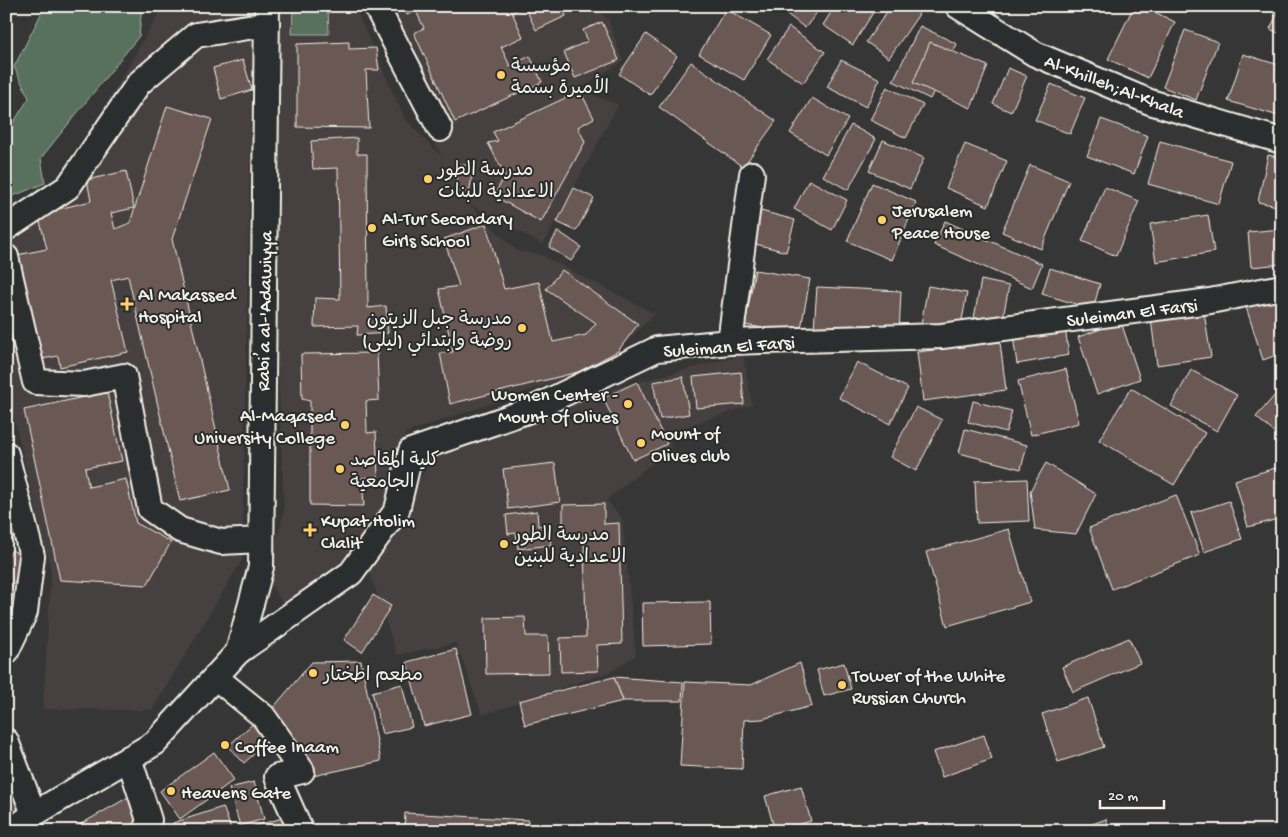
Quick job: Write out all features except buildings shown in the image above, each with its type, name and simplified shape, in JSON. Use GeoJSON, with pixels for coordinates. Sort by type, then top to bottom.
{"type":"FeatureCollection","features":[{"type":"Feature","properties":{"kind":"street"},"geometry":{"type":"LineString","coordinates":[[376,6],[440,129]]}},
{"type":"Feature","properties":{"kind":"street","name":"Al-Khilleh;Al-Khala"},"geometry":{"type":"LineString","coordinates":[[958,6],[1044,58],[1150,102],[1282,142]]}},
{"type":"Feature","properties":{"kind":"street"},"geometry":{"type":"LineString","coordinates":[[6,228],[68,187],[139,83],[196,35],[267,15]]}},
{"type":"Feature","properties":{"kind":"street","name":"Rabiʼa al-'Adawiyya"},"geometry":{"type":"LineString","coordinates":[[11,831],[34,814],[155,743],[238,652],[261,567],[267,15]]}},
{"type":"Feature","properties":{"kind":"street"},"geometry":{"type":"LineString","coordinates":[[730,342],[752,174]]}},
{"type":"Feature","properties":{"kind":"street"},"geometry":{"type":"LineString","coordinates":[[6,257],[35,382],[84,384],[124,376],[150,509],[180,530],[221,542],[261,540]]}},
{"type":"Feature","properties":{"kind":"street","name":"Suleiman El Farsi"},"geometry":{"type":"LineString","coordinates":[[238,652],[351,573],[396,510],[410,451],[530,410],[657,349],[730,342],[942,336],[1210,301],[1282,287]]}},
{"type":"Feature","properties":{"kind":"street"},"geometry":{"type":"LineString","coordinates":[[6,454],[32,556],[25,612],[6,652]]}},
{"type":"Feature","properties":{"kind":"street"},"geometry":{"type":"LineString","coordinates":[[215,677],[263,716],[304,774],[277,777],[301,831]]}},
{"type":"Feature","properties":{"kind":"street"},"geometry":{"type":"LineString","coordinates":[[6,741],[34,814]]}},
{"type":"Feature","properties":{"kind":"street"},"geometry":{"type":"LineString","coordinates":[[129,758],[149,820],[145,831]]}},
{"type":"Feature","properties":{"kind":"shaded area","name":"Al Makassed Hospital"},"geometry":{"type":"Polygon","coordinates":[[[163,6],[253,6],[242,560],[152,710],[43,709],[51,572],[6,384],[6,224],[68,171],[163,6]]]}},
{"type":"Feature","properties":{"kind":"shaded area"},"geometry":{"type":"Polygon","coordinates":[[[280,6],[354,6],[405,119],[441,156],[366,6],[593,6],[608,19],[623,61],[580,89],[618,105],[543,245],[468,203],[517,251],[539,254],[655,314],[601,366],[405,433],[389,504],[333,580],[283,605],[267,577],[284,511],[277,344],[277,82],[280,6]]]}},
{"type":"Feature","properties":{"kind":"shaded area","name":"مدرسة الطور الاعدادية للبنين"},"geometry":{"type":"Polygon","coordinates":[[[743,355],[752,405],[669,432],[671,448],[606,500],[622,518],[636,655],[612,671],[482,715],[456,643],[397,655],[369,570],[434,454],[532,420],[596,393],[743,355]]]}},
{"type":"Feature","properties":{"kind":"green space"},"geometry":{"type":"Polygon","coordinates":[[[45,6],[62,6],[74,10],[76,6],[142,6],[139,36],[41,158],[45,183],[6,199],[6,134],[29,98],[14,67],[45,6]]]}},
{"type":"Feature","properties":{"kind":"green space"},"geometry":{"type":"Polygon","coordinates":[[[293,6],[328,6],[329,34],[292,34],[293,6]]]}},
{"type":"Feature","properties":{"kind":"place","name":"مؤسسة الأميرة بسمة"},"geometry":{"type":"Point","coordinates":[501,75]}},
{"type":"Feature","properties":{"kind":"place","name":"مدرسة الطور الاعدادية للبنات"},"geometry":{"type":"Point","coordinates":[428,179]}},
{"type":"Feature","properties":{"kind":"place","name":"Jerusalem Peace House"},"geometry":{"type":"Point","coordinates":[882,220]}},
{"type":"Feature","properties":{"kind":"place","name":"Al-Tur Secondary Girls School"},"geometry":{"type":"Point","coordinates":[372,228]}},
{"type":"Feature","properties":{"kind":"place","name":"Al Makassed Hospital"},"geometry":{"type":"Point","coordinates":[127,304]}},
{"type":"Feature","properties":{"kind":"place","name":"مدرسة جبل الزيتون (ليلى) روضة وابتدائي"},"geometry":{"type":"Point","coordinates":[522,328]}},
{"type":"Feature","properties":{"kind":"place","name":"Women Center - Mount Of Olives"},"geometry":{"type":"Point","coordinates":[628,404]}},
{"type":"Feature","properties":{"kind":"place","name":"Al-Maqased University College"},"geometry":{"type":"Point","coordinates":[345,425]}},
{"type":"Feature","properties":{"kind":"place","name":"Mount of Olives club"},"geometry":{"type":"Point","coordinates":[641,443]}},
{"type":"Feature","properties":{"kind":"place","name":"كلية المقاصد الجامعية"},"geometry":{"type":"Point","coordinates":[340,469]}},
{"type":"Feature","properties":{"kind":"place","name":"Kupat Holim Clalit"},"geometry":{"type":"Point","coordinates":[310,530]}},
{"type":"Feature","properties":{"kind":"place","name":"مدرسة الطور الاعدادية للبنين"},"geometry":{"type":"Point","coordinates":[504,544]}},
{"type":"Feature","properties":{"kind":"place","name":"مطعم اطختار"},"geometry":{"type":"Point","coordinates":[313,673]}},
{"type":"Feature","properties":{"kind":"place","name":"Tower of the White Russian Church"},"geometry":{"type":"Point","coordinates":[842,685]}},
{"type":"Feature","properties":{"kind":"place","name":"Coffee Inaam"},"geometry":{"type":"Point","coordinates":[225,745]}},
{"type":"Feature","properties":{"kind":"place","name":"Heavens Gate"},"geometry":{"type":"Point","coordinates":[171,791]}}]}
